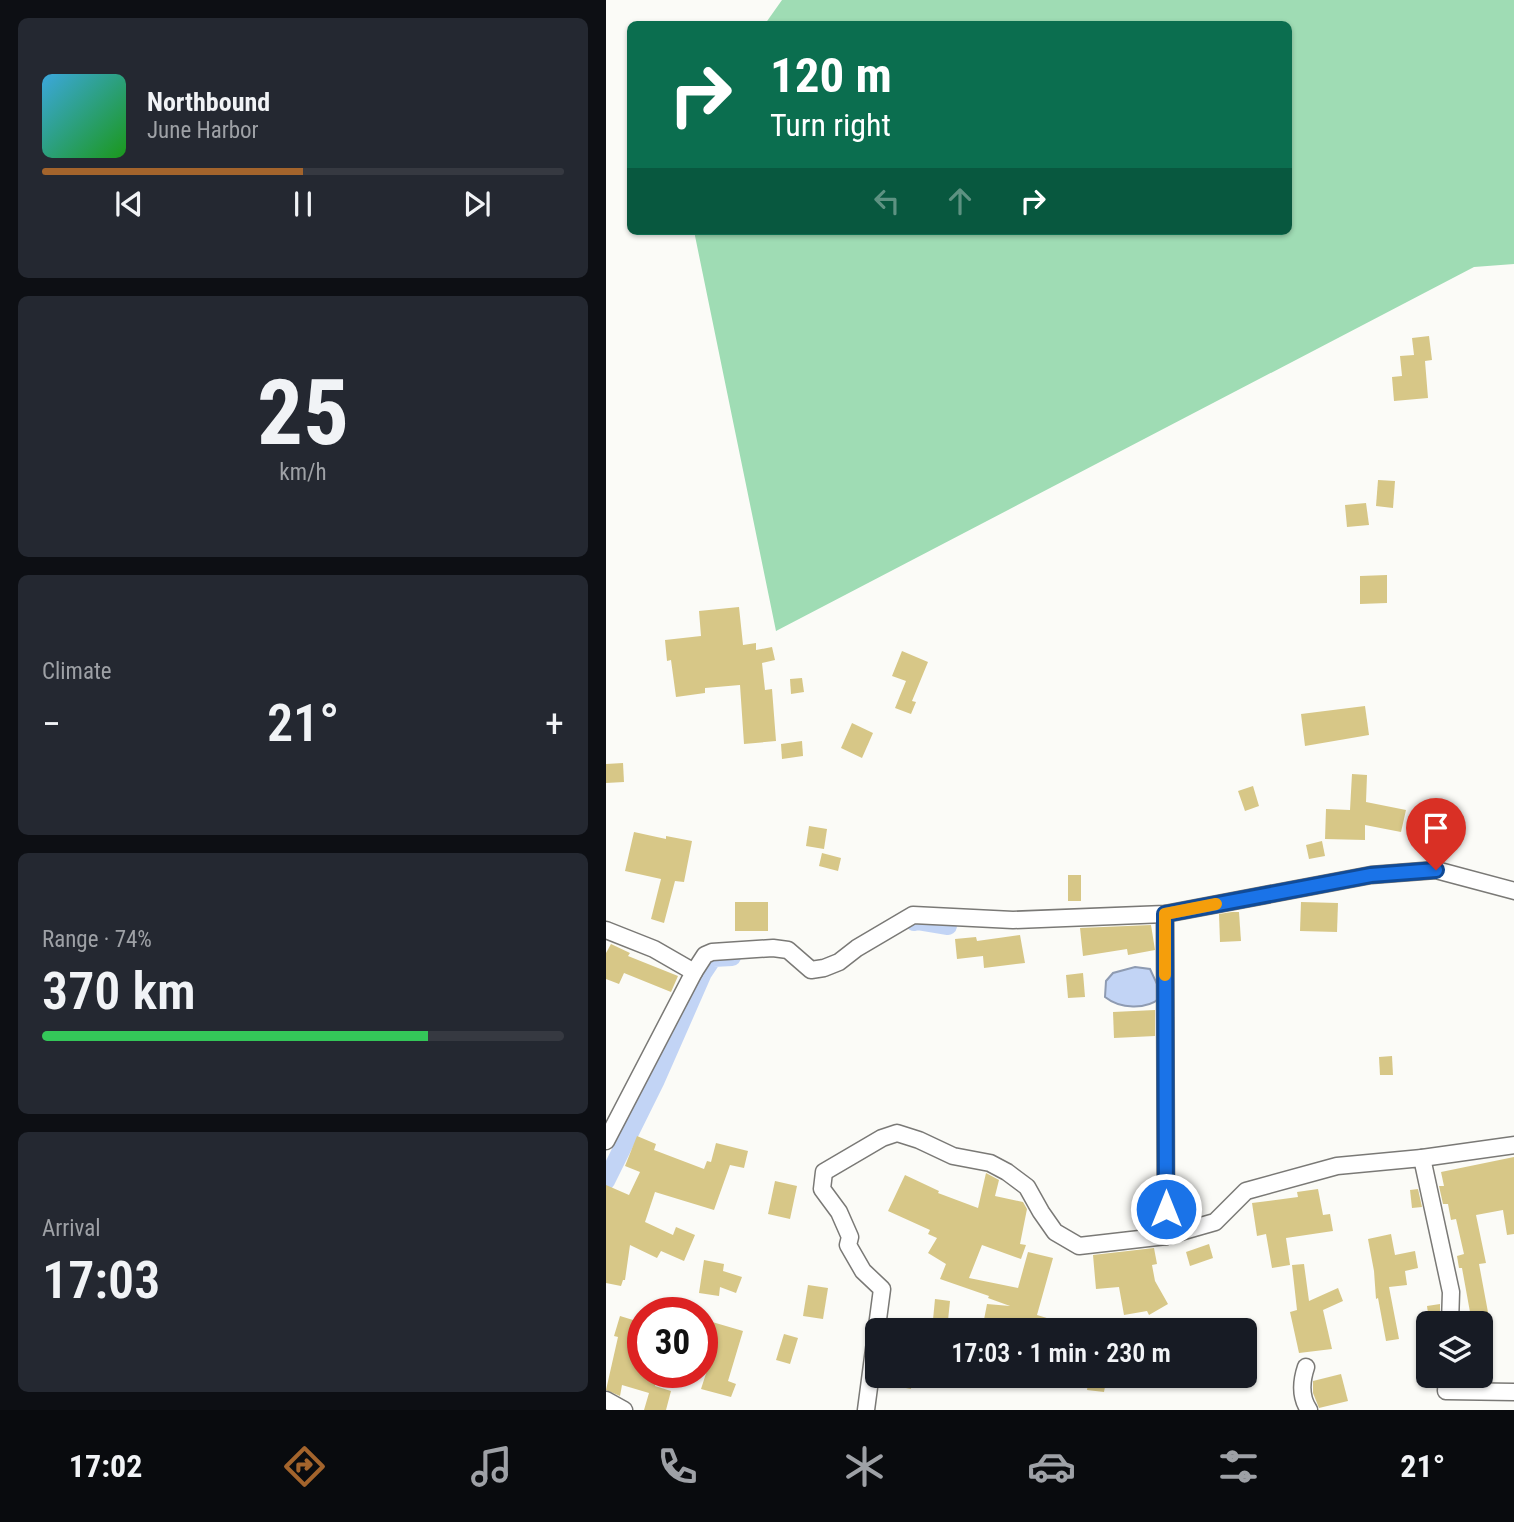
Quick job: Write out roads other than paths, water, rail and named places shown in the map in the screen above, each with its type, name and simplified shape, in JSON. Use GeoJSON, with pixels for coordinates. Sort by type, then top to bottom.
{"type":"FeatureCollection","features":[{"type":"Feature","properties":{"kind":"street"},"geometry":{"type":"LineString","coordinates":[[606,1141],[694,972],[705,956],[712,952],[773,948],[788,950],[811,970],[839,962],[857,948],[913,915],[1013,920],[1165,914],[1371,875],[1436,870],[1514,891]]}},
{"type":"Feature","properties":{"kind":"street"},"geometry":{"type":"LineString","coordinates":[[1165,914],[1166,1236]]}},
{"type":"Feature","properties":{"kind":"street"},"geometry":{"type":"LineString","coordinates":[[606,930],[654,949],[694,972]]}},
{"type":"Feature","properties":{"kind":"street"},"geometry":{"type":"LineString","coordinates":[[866,1410],[882,1289],[863,1271],[848,1245],[850,1237],[839,1212],[822,1189],[824,1172],[882,1138],[897,1133],[953,1156],[990,1163],[1027,1187],[1055,1231],[1079,1246],[1166,1236],[1215,1222],[1246,1191],[1338,1166],[1514,1145]]}},
{"type":"Feature","properties":{"kind":"street"},"geometry":{"type":"LineString","coordinates":[[1422,1158],[1451,1292],[1450,1311]]}},
{"type":"Feature","properties":{"kind":"street"},"geometry":{"type":"LineString","coordinates":[[1305,1367],[1302,1391],[1304,1404],[1309,1410]]}},
{"type":"Feature","properties":{"kind":"street"},"geometry":{"type":"LineString","coordinates":[[1446,1388],[1446,1391],[1514,1392]]}},
{"type":"Feature","properties":{"kind":"street"},"geometry":{"type":"LineString","coordinates":[[606,1400],[624,1410]]}},
{"type":"Feature","properties":{"kind":"water"},"geometry":{"type":"Polygon","coordinates":[[[1135,967],[1150,969],[1160,998],[1148,1005],[1125,1006],[1105,997],[1106,981],[1113,973],[1135,967]]]}},
{"type":"Feature","properties":{"kind":"waterway"},"geometry":{"type":"LineString","coordinates":[[914,922],[948,926]]}},
{"type":"Feature","properties":{"kind":"waterway"},"geometry":{"type":"LineString","coordinates":[[606,1181],[656,1080],[703,973],[713,958],[732,957]]}}]}
